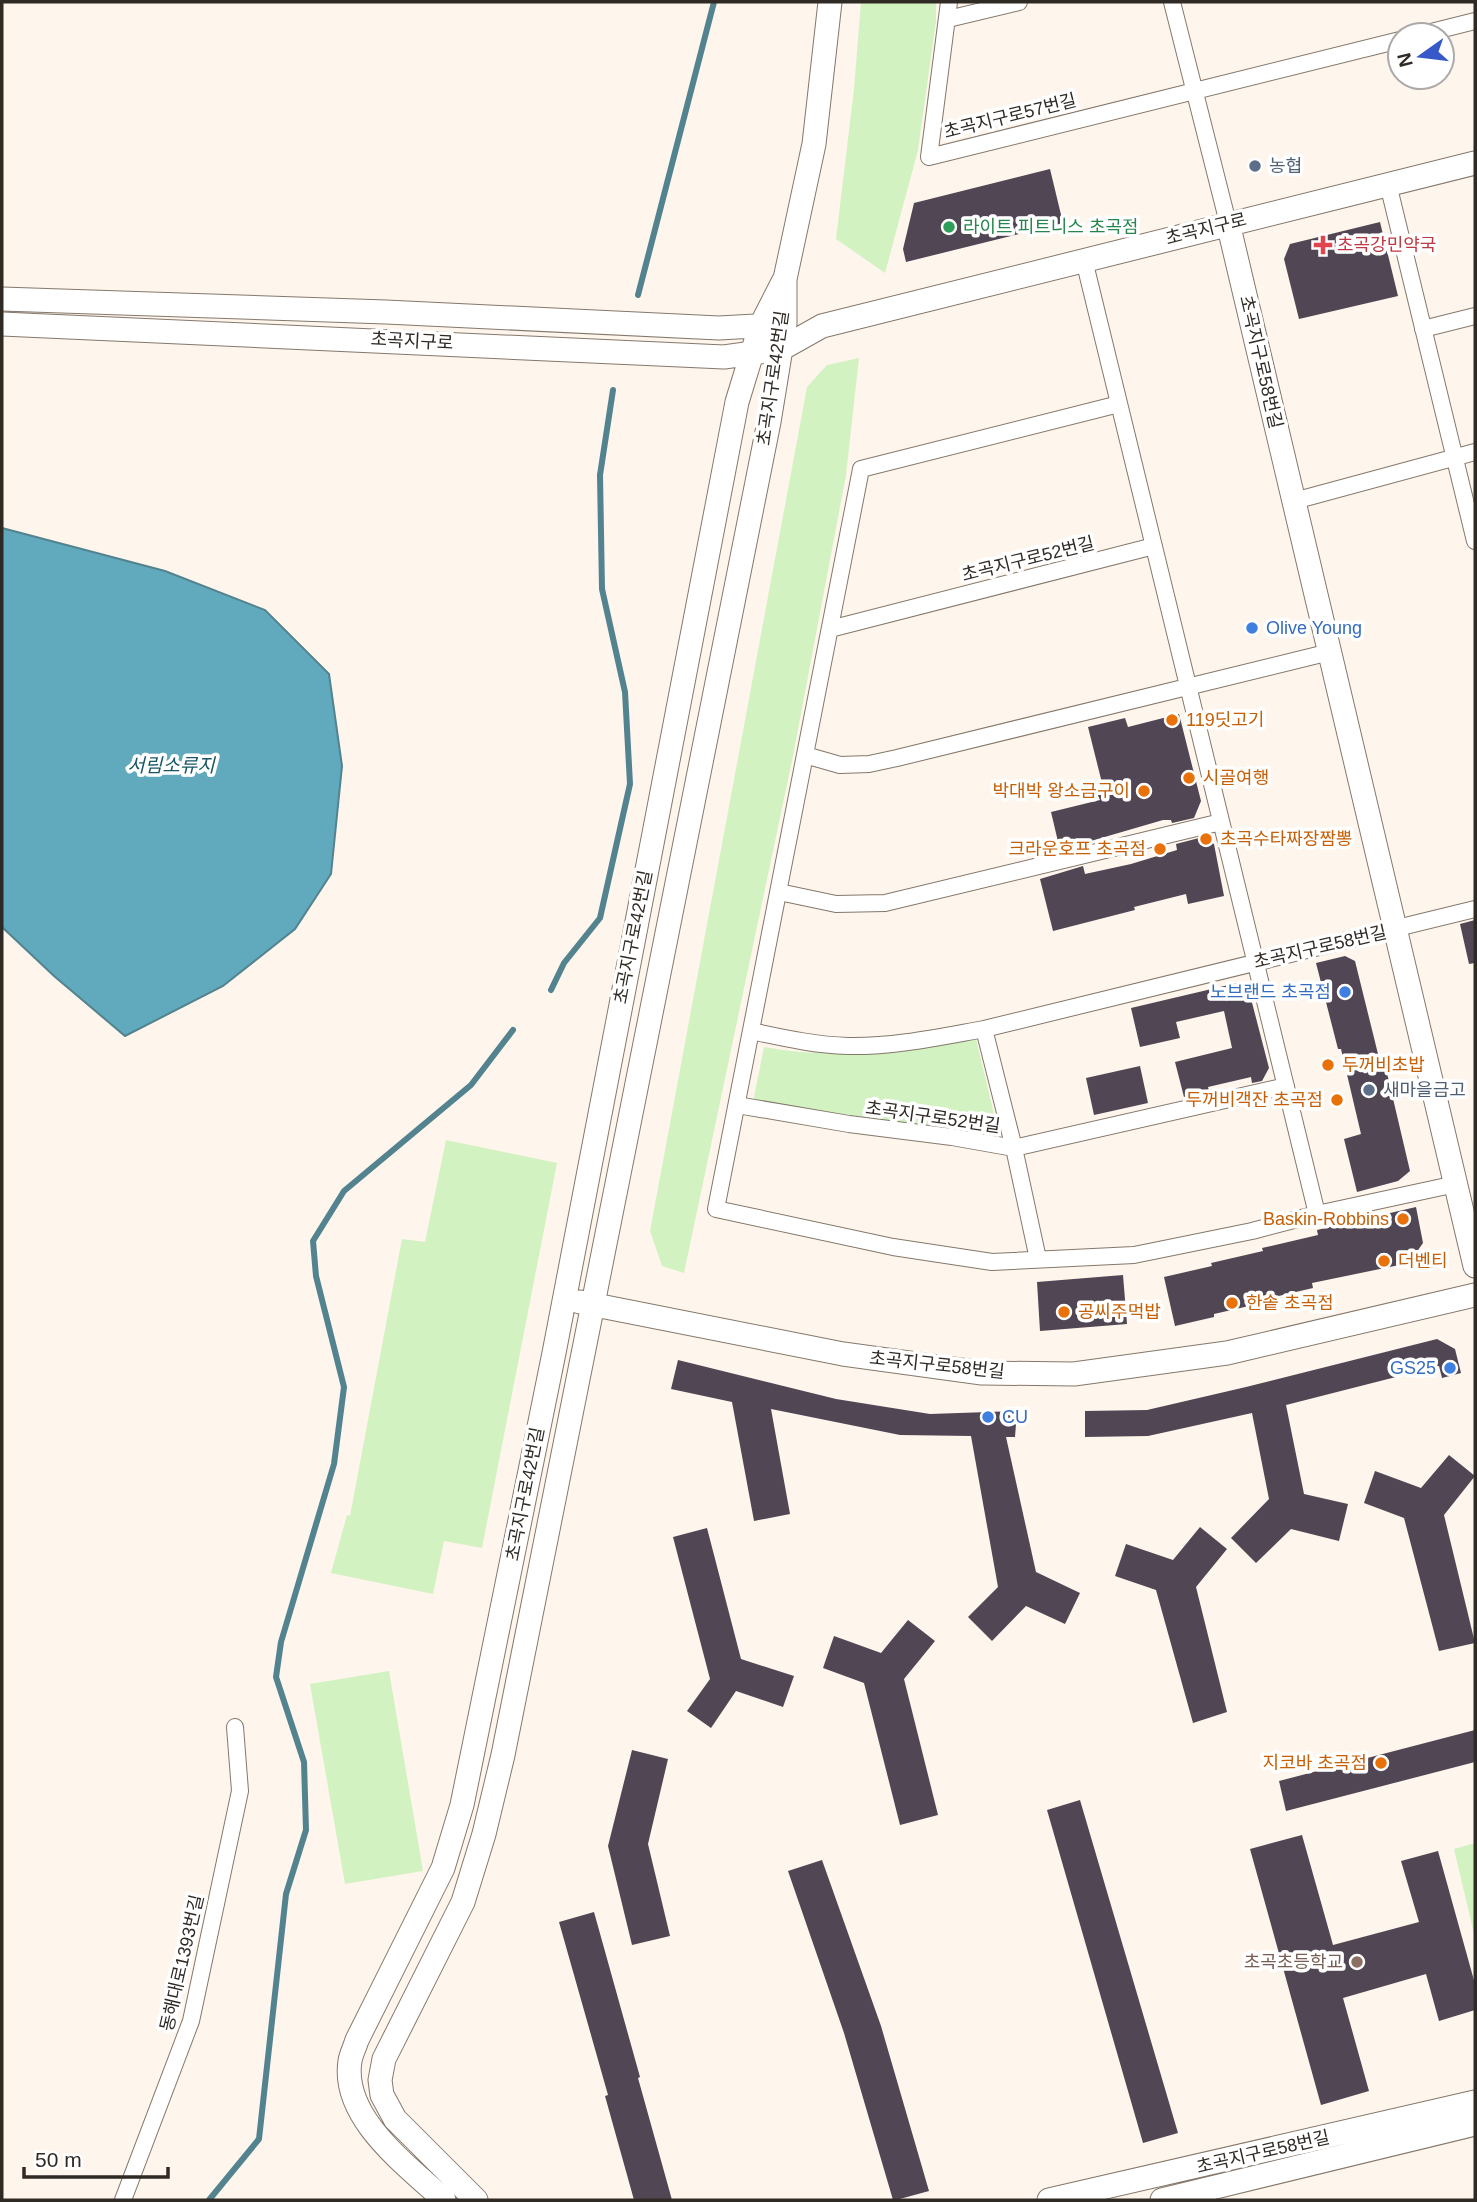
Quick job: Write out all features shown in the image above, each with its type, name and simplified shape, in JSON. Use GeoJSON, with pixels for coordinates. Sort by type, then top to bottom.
{"type":"FeatureCollection","features":[{"type":"Feature","properties":{"kind":"street"},"geometry":{"type":"LineString","coordinates":[[785,279],[814,144],[830,2]]}},
{"type":"Feature","properties":{"kind":"street","name":"초곡지구로57번길"},"geometry":{"type":"LineString","coordinates":[[949,2],[929,157],[1386,43]]}},
{"type":"Feature","properties":{"kind":"street"},"geometry":{"type":"LineString","coordinates":[[948,19],[1019,2]]}},
{"type":"Feature","properties":{"kind":"street"},"geometry":{"type":"LineString","coordinates":[[1172,2],[1228,223]]}},
{"type":"Feature","properties":{"kind":"street"},"geometry":{"type":"LineString","coordinates":[[1456,26],[1475,21]]}},
{"type":"Feature","properties":{"kind":"street","name":"초곡지구로"},"geometry":{"type":"LineString","coordinates":[[2,324],[724,357],[781,349],[815,328],[1475,163]]}},
{"type":"Feature","properties":{"kind":"street"},"geometry":{"type":"LineString","coordinates":[[1388,184],[1475,541]]}},
{"type":"Feature","properties":{"kind":"street","name":"초곡지구로58번길"},"geometry":{"type":"LineString","coordinates":[[1228,223],[1475,1266]]}},
{"type":"Feature","properties":{"kind":"street"},"geometry":{"type":"LineString","coordinates":[[1084,260],[1317,1214]]}},
{"type":"Feature","properties":{"kind":"street","name":"초곡지구로42번길"},"geometry":{"type":"LineString","coordinates":[[476,2200],[395,2119],[382,2095],[380,2080],[384,2059],[463,1902],[484,1834],[503,1755],[528,1618],[749,526],[785,324],[785,279]]}},
{"type":"Feature","properties":{"kind":"street","name":"초곡지구로42번길"},"geometry":{"type":"LineString","coordinates":[[444,2200],[376,2135],[362,2117],[350,2082],[350,2061],[357,2040],[443,1868],[462,1805],[564,1299],[737,402],[760,327],[785,279]]}},
{"type":"Feature","properties":{"kind":"street","name":"초곡지구로"},"geometry":{"type":"LineString","coordinates":[[2,299],[386,312],[719,328],[785,324],[815,328]]}},
{"type":"Feature","properties":{"kind":"street"},"geometry":{"type":"LineString","coordinates":[[1423,329],[1475,316]]}},
{"type":"Feature","properties":{"kind":"street"},"geometry":{"type":"LineString","coordinates":[[1119,404],[861,469],[716,1209],[893,1247],[992,1262],[1134,1255],[1456,1184]]}},
{"type":"Feature","properties":{"kind":"street"},"geometry":{"type":"LineString","coordinates":[[1294,501],[1475,452]]}},
{"type":"Feature","properties":{"kind":"street"},"geometry":{"type":"LineString","coordinates":[[714,521],[749,526]]}},
{"type":"Feature","properties":{"kind":"street","name":"초곡지구로52번길"},"geometry":{"type":"LineString","coordinates":[[830,629],[1154,546]]}},
{"type":"Feature","properties":{"kind":"street"},"geometry":{"type":"LineString","coordinates":[[806,755],[840,765],[869,764],[1330,652]]}},
{"type":"Feature","properties":{"kind":"street"},"geometry":{"type":"LineString","coordinates":[[779,892],[836,904],[885,903],[1221,822]]}},
{"type":"Feature","properties":{"kind":"street","name":"초곡지구로58번길"},"geometry":{"type":"LineString","coordinates":[[751,1031],[802,1042],[850,1046],[912,1041],[984,1029],[1475,909]]}},
{"type":"Feature","properties":{"kind":"street"},"geometry":{"type":"LineString","coordinates":[[984,1029],[1038,1259]]}},
{"type":"Feature","properties":{"kind":"street","name":"초곡지구로52번길"},"geometry":{"type":"LineString","coordinates":[[737,1105],[1014,1148],[1286,1086]]}},
{"type":"Feature","properties":{"kind":"street","name":"초곡지구로58번길"},"geometry":{"type":"LineString","coordinates":[[564,1299],[843,1354],[982,1373],[1074,1374],[1227,1353],[1475,1295]]}},
{"type":"Feature","properties":{"kind":"street","name":"동해대로1393번길"},"geometry":{"type":"LineString","coordinates":[[123,2200],[191,2021],[240,1791],[234,1727]]}},
{"type":"Feature","properties":{"kind":"street","name":"초곡지구로58번길"},"geometry":{"type":"LineString","coordinates":[[1049,2200],[1475,2102]]}},
{"type":"Feature","properties":{"kind":"street","name":"초곡지구로58번길"},"geometry":{"type":"LineString","coordinates":[[1162,2200],[1475,2124]]}},
{"type":"Feature","properties":{"kind":"green space"},"geometry":{"type":"Polygon","coordinates":[[[861,2],[936,2],[936,21],[918,150],[885,273],[836,239],[854,89],[861,2]]]}},
{"type":"Feature","properties":{"kind":"green space"},"geometry":{"type":"Polygon","coordinates":[[[859,358],[846,475],[793,756],[684,1273],[662,1266],[650,1231],[807,387],[827,365],[859,358]]]}},
{"type":"Feature","properties":{"kind":"green space"},"geometry":{"type":"Polygon","coordinates":[[[976,1039],[999,1135],[753,1102],[764,1047],[844,1053],[923,1047],[976,1039]]]}},
{"type":"Feature","properties":{"kind":"green space"},"geometry":{"type":"Polygon","coordinates":[[[446,1140],[557,1163],[482,1548],[444,1541],[433,1594],[331,1573],[347,1515],[350,1516],[402,1239],[425,1242],[446,1140]]]}},
{"type":"Feature","properties":{"kind":"green space"},"geometry":{"type":"Polygon","coordinates":[[[389,1671],[423,1871],[345,1884],[310,1684],[389,1671]]]}},
{"type":"Feature","properties":{"kind":"green space"},"geometry":{"type":"Polygon","coordinates":[[[1475,1843],[1475,1938],[1454,1849],[1475,1843]]]}},
{"type":"Feature","properties":{"kind":"water","name":"서림소류지"},"geometry":{"type":"Polygon","coordinates":[[[2,528],[165,571],[265,610],[329,674],[342,766],[331,874],[295,929],[223,986],[125,1036],[54,976],[2,927],[2,528]]]}},
{"type":"Feature","properties":{"kind":"building"},"geometry":{"type":"Polygon","coordinates":[[[1050,169],[1063,223],[906,262],[903,249],[914,203],[1050,169]]]}},
{"type":"Feature","properties":{"kind":"building"},"geometry":{"type":"Polygon","coordinates":[[[1380,222],[1398,296],[1299,319],[1284,259],[1290,244],[1380,222]]]}},
{"type":"Feature","properties":{"kind":"building"},"geometry":{"type":"Polygon","coordinates":[[[1179,714],[1201,801],[1194,818],[1172,823],[1171,820],[1163,820],[1060,850],[1051,812],[1100,800],[1097,793],[1104,791],[1088,727],[1125,718],[1128,727],[1179,714]]]}},
{"type":"Feature","properties":{"kind":"building"},"geometry":{"type":"Polygon","coordinates":[[[1199,838],[1214,844],[1224,896],[1188,904],[1186,894],[1053,931],[1040,879],[1083,866],[1085,874],[1131,864],[1177,850],[1176,844],[1199,838]]]}},
{"type":"Feature","properties":{"kind":"building"},"geometry":{"type":"Polygon","coordinates":[[[1475,920],[1475,963],[1469,964],[1460,924],[1475,920]]]}},
{"type":"Feature","properties":{"kind":"building"},"geometry":{"type":"Polygon","coordinates":[[[1345,956],[1355,961],[1379,1058],[1383,1056],[1410,1171],[1398,1181],[1357,1192],[1344,1139],[1361,1134],[1341,1049],[1338,1049],[1316,963],[1345,956]]]}},
{"type":"Feature","properties":{"kind":"building"},"geometry":{"type":"Polygon","coordinates":[[[1237,983],[1249,991],[1269,1068],[1262,1081],[1252,1083],[1251,1077],[1208,1087],[1209,1091],[1184,1097],[1175,1062],[1232,1048],[1224,1011],[1176,1022],[1180,1038],[1140,1047],[1131,1008],[1237,983]]]}},
{"type":"Feature","properties":{"kind":"building"},"geometry":{"type":"Polygon","coordinates":[[[1140,1066],[1148,1103],[1094,1115],[1086,1078],[1140,1066]]]}},
{"type":"Feature","properties":{"kind":"building"},"geometry":{"type":"Polygon","coordinates":[[[1416,1207],[1423,1243],[1409,1263],[1312,1283],[1313,1288],[1261,1300],[1262,1303],[1175,1326],[1164,1277],[1263,1251],[1262,1248],[1318,1235],[1317,1230],[1416,1207]]]}},
{"type":"Feature","properties":{"kind":"building"},"geometry":{"type":"Polygon","coordinates":[[[1123,1275],[1127,1324],[1040,1331],[1037,1282],[1123,1275]]]}},
{"type":"Feature","properties":{"kind":"building"},"geometry":{"type":"Polygon","coordinates":[[[1437,1339],[1455,1349],[1461,1373],[1442,1378],[1439,1366],[1286,1405],[1304,1494],[1348,1504],[1339,1541],[1291,1529],[1256,1563],[1231,1538],[1269,1499],[1252,1413],[1148,1436],[1085,1437],[1085,1411],[1147,1410],[1437,1339]]]}},
{"type":"Feature","properties":{"kind":"building"},"geometry":{"type":"Polygon","coordinates":[[[678,1360],[836,1399],[930,1414],[1017,1411],[1015,1437],[1006,1437],[1036,1572],[1080,1593],[1065,1624],[1026,1606],[992,1641],[968,1617],[998,1587],[971,1436],[900,1435],[771,1409],[790,1514],[754,1521],[732,1402],[671,1389],[678,1360]]]}},
{"type":"Feature","properties":{"kind":"building"},"geometry":{"type":"Polygon","coordinates":[[[1449,1455],[1475,1476],[1444,1515],[1475,1643],[1439,1651],[1404,1518],[1364,1503],[1375,1471],[1421,1488],[1449,1455]]]}},
{"type":"Feature","properties":{"kind":"building"},"geometry":{"type":"Polygon","coordinates":[[[1200,1527],[1227,1549],[1196,1587],[1227,1712],[1193,1723],[1156,1590],[1115,1576],[1126,1544],[1173,1560],[1200,1527]]]}},
{"type":"Feature","properties":{"kind":"building"},"geometry":{"type":"Polygon","coordinates":[[[707,1528],[741,1659],[794,1676],[783,1707],[736,1691],[711,1728],[687,1711],[710,1679],[673,1537],[707,1528]]]}},
{"type":"Feature","properties":{"kind":"building"},"geometry":{"type":"Polygon","coordinates":[[[908,1620],[935,1641],[904,1679],[938,1815],[900,1825],[864,1683],[823,1668],[834,1636],[881,1653],[908,1620]]]}},
{"type":"Feature","properties":{"kind":"building"},"geometry":{"type":"Polygon","coordinates":[[[1475,1730],[1475,1762],[1286,1811],[1279,1781],[1475,1730]]]}},
{"type":"Feature","properties":{"kind":"building"},"geometry":{"type":"Polygon","coordinates":[[[632,1750],[668,1759],[648,1844],[670,1936],[632,1945],[608,1846],[632,1750]]]}},
{"type":"Feature","properties":{"kind":"building"},"geometry":{"type":"Polygon","coordinates":[[[1080,1800],[1178,2133],[1143,2143],[1047,1810],[1080,1800]]]}},
{"type":"Feature","properties":{"kind":"building"},"geometry":{"type":"Polygon","coordinates":[[[1302,1835],[1333,1945],[1419,1922],[1401,1861],[1438,1851],[1475,1984],[1475,2010],[1439,2021],[1426,1974],[1343,1998],[1369,2091],[1321,2105],[1250,1849],[1302,1835]]]}},
{"type":"Feature","properties":{"kind":"building"},"geometry":{"type":"Polygon","coordinates":[[[822,1860],[881,2026],[929,2191],[896,2200],[893,2200],[844,2033],[788,1871],[822,1860]]]}},
{"type":"Feature","properties":{"kind":"building"},"geometry":{"type":"Polygon","coordinates":[[[594,1912],[672,2200],[634,2200],[605,2096],[608,2095],[559,1922],[594,1912]]]}},
{"type":"Feature","properties":{"kind":"waterway"},"geometry":{"type":"LineString","coordinates":[[638,295],[714,2]]}},
{"type":"Feature","properties":{"kind":"waterway"},"geometry":{"type":"LineString","coordinates":[[551,990],[564,963],[600,918],[630,784],[625,692],[602,589],[600,475],[613,390]]}},
{"type":"Feature","properties":{"kind":"waterway"},"geometry":{"type":"LineString","coordinates":[[209,2200],[259,2139],[286,1894],[306,1830],[304,1762],[276,1677],[281,1642],[334,1464],[344,1387],[316,1276],[313,1241],[344,1191],[471,1085],[513,1030]]}},
{"type":"Feature","properties":{"kind":"place","name":"농협"},"geometry":{"type":"Point","coordinates":[1255,166]}},
{"type":"Feature","properties":{"kind":"place","name":"라이트 피트니스 초곡점"},"geometry":{"type":"Point","coordinates":[949,227]}},
{"type":"Feature","properties":{"kind":"place","name":"초곡강민약국"},"geometry":{"type":"Point","coordinates":[1323,245]}},
{"type":"Feature","properties":{"kind":"place","name":"Olive Young"},"geometry":{"type":"Point","coordinates":[1252,628]}},
{"type":"Feature","properties":{"kind":"place","name":"119딧고기"},"geometry":{"type":"Point","coordinates":[1172,720]}},
{"type":"Feature","properties":{"kind":"place","name":"시골여행"},"geometry":{"type":"Point","coordinates":[1189,778]}},
{"type":"Feature","properties":{"kind":"place","name":"박대박 왕소금구이"},"geometry":{"type":"Point","coordinates":[1144,791]}},
{"type":"Feature","properties":{"kind":"place","name":"초곡수타짜장짬뽕"},"geometry":{"type":"Point","coordinates":[1206,839]}},
{"type":"Feature","properties":{"kind":"place","name":"크라운호프 초곡점"},"geometry":{"type":"Point","coordinates":[1160,849]}},
{"type":"Feature","properties":{"kind":"place","name":"노브랜드 초곡점"},"geometry":{"type":"Point","coordinates":[1345,992]}},
{"type":"Feature","properties":{"kind":"place","name":"두꺼비초밥"},"geometry":{"type":"Point","coordinates":[1328,1065]}},
{"type":"Feature","properties":{"kind":"place","name":"새마을금고"},"geometry":{"type":"Point","coordinates":[1369,1090]}},
{"type":"Feature","properties":{"kind":"place","name":"두꺼비객잔 초곡점"},"geometry":{"type":"Point","coordinates":[1337,1100]}},
{"type":"Feature","properties":{"kind":"place","name":"Baskin-Robbins"},"geometry":{"type":"Point","coordinates":[1403,1219]}},
{"type":"Feature","properties":{"kind":"place","name":"더벤티"},"geometry":{"type":"Point","coordinates":[1384,1261]}},
{"type":"Feature","properties":{"kind":"place","name":"한솥 초곡점"},"geometry":{"type":"Point","coordinates":[1232,1303]}},
{"type":"Feature","properties":{"kind":"place","name":"공씨주먹밥"},"geometry":{"type":"Point","coordinates":[1064,1312]}},
{"type":"Feature","properties":{"kind":"place","name":"GS25"},"geometry":{"type":"Point","coordinates":[1450,1368]}},
{"type":"Feature","properties":{"kind":"place","name":"CU"},"geometry":{"type":"Point","coordinates":[988,1417]}},
{"type":"Feature","properties":{"kind":"place","name":"지코바 초곡점"},"geometry":{"type":"Point","coordinates":[1381,1763]}},
{"type":"Feature","properties":{"kind":"place","name":"초곡초등학교"},"geometry":{"type":"Point","coordinates":[1357,1962]}}]}
